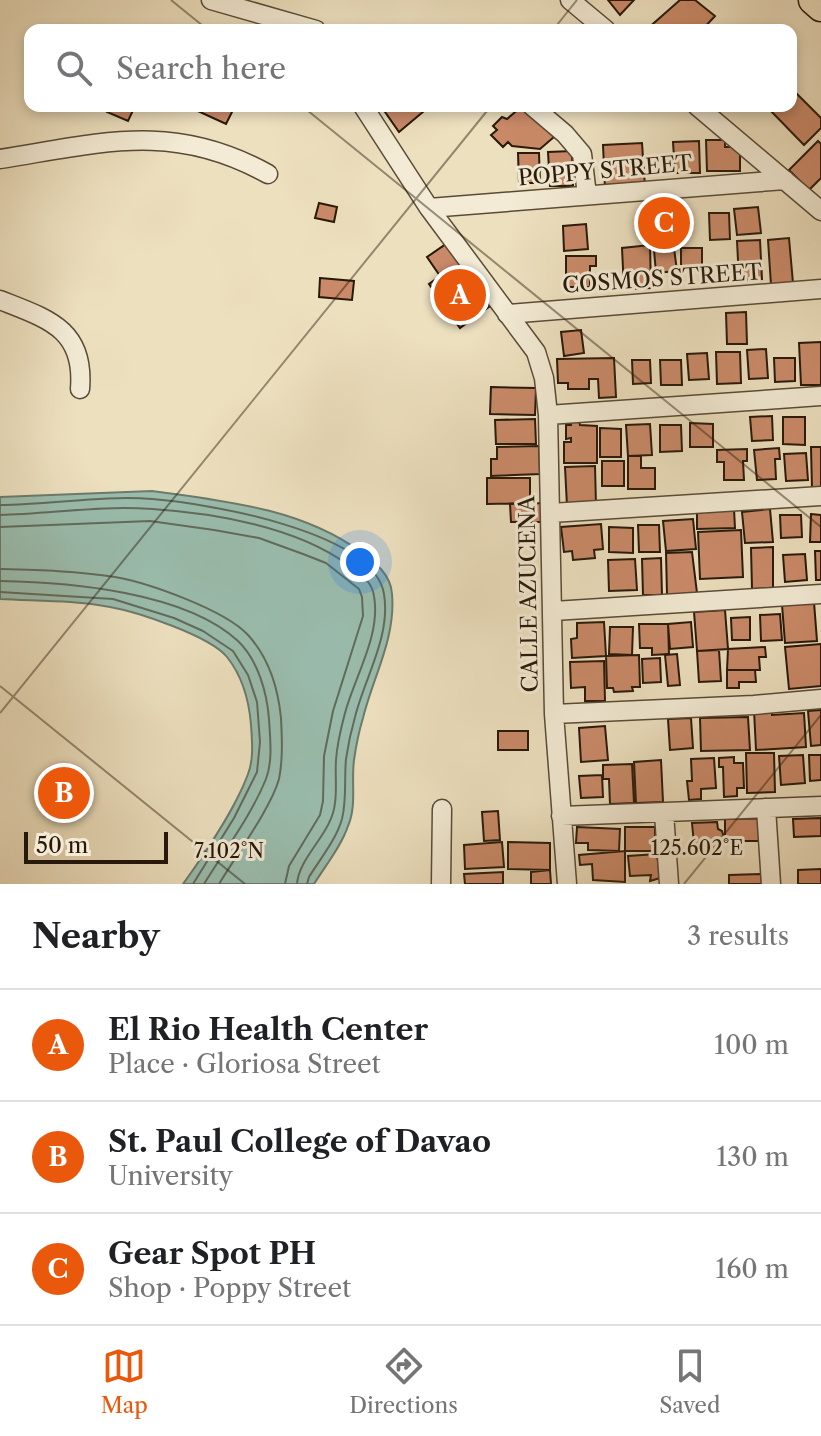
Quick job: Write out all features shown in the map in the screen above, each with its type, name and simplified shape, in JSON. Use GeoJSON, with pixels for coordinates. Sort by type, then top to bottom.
{"type":"FeatureCollection","features":[{"type":"Feature","properties":{"kind":"highway"},"geometry":{"type":"LineString","coordinates":[[813,0],[821,7]]}},
{"type":"Feature","properties":{"kind":"street"},"geometry":{"type":"LineString","coordinates":[[211,0],[295,24]]}},
{"type":"Feature","properties":{"kind":"street"},"geometry":{"type":"LineString","coordinates":[[570,0],[599,24]]}},
{"type":"Feature","properties":{"kind":"street","name":"CALLE AZUCENA"},"geometry":{"type":"LineString","coordinates":[[367,112],[429,208],[536,352],[544,378],[548,415],[554,611],[554,714],[567,884]]}},
{"type":"Feature","properties":{"kind":"street"},"geometry":{"type":"LineString","coordinates":[[539,112],[565,134],[582,154],[587,195]]}},
{"type":"Feature","properties":{"kind":"street"},"geometry":{"type":"LineString","coordinates":[[704,112],[821,211]]}},
{"type":"Feature","properties":{"kind":"street"},"geometry":{"type":"LineString","coordinates":[[0,159],[128,139],[167,141],[238,157],[268,174]]}},
{"type":"Feature","properties":{"kind":"street","name":"POPPY STREET"},"geometry":{"type":"LineString","coordinates":[[429,208],[785,180]]}},
{"type":"Feature","properties":{"kind":"street","name":"COSMOS STREET"},"geometry":{"type":"LineString","coordinates":[[507,314],[821,289]]}},
{"type":"Feature","properties":{"kind":"street"},"geometry":{"type":"LineString","coordinates":[[0,300],[37,315],[63,331],[77,349],[82,369],[80,389]]}},
{"type":"Feature","properties":{"kind":"street"},"geometry":{"type":"LineString","coordinates":[[548,415],[821,396]]}},
{"type":"Feature","properties":{"kind":"street"},"geometry":{"type":"LineString","coordinates":[[551,513],[821,496]]}},
{"type":"Feature","properties":{"kind":"street"},"geometry":{"type":"LineString","coordinates":[[554,611],[821,594]]}},
{"type":"Feature","properties":{"kind":"street"},"geometry":{"type":"LineString","coordinates":[[554,714],[821,699]]}},
{"type":"Feature","properties":{"kind":"street"},"geometry":{"type":"LineString","coordinates":[[561,816],[821,806]]}},
{"type":"Feature","properties":{"kind":"street"},"geometry":{"type":"LineString","coordinates":[[766,808],[771,884]]}},
{"type":"Feature","properties":{"kind":"street"},"geometry":{"type":"LineString","coordinates":[[441,884],[442,809]]}},
{"type":"Feature","properties":{"kind":"street"},"geometry":{"type":"LineString","coordinates":[[664,813],[669,884]]}},
{"type":"Feature","properties":{"kind":"water"},"geometry":{"type":"Polygon","coordinates":[[[152,491],[261,509],[313,525],[361,552],[377,565],[389,581],[392,594],[391,626],[358,739],[353,768],[351,818],[341,841],[314,884],[183,884],[228,816],[243,787],[251,762],[249,707],[237,673],[227,657],[205,641],[173,626],[122,610],[83,603],[0,599],[0,497],[152,491]]]}},
{"type":"Feature","properties":{"kind":"building"},"geometry":{"type":"Polygon","coordinates":[[[608,0],[634,0],[620,15],[608,0]]]}},
{"type":"Feature","properties":{"kind":"building"},"geometry":{"type":"Polygon","coordinates":[[[680,0],[695,0],[715,16],[708,24],[653,24],[680,0]]]}},
{"type":"Feature","properties":{"kind":"building"},"geometry":{"type":"Polygon","coordinates":[[[797,94],[821,118],[821,128],[804,145],[772,112],[797,112],[797,94]]]}},
{"type":"Feature","properties":{"kind":"building"},"geometry":{"type":"Polygon","coordinates":[[[107,112],[132,112],[128,121],[107,112]]]}},
{"type":"Feature","properties":{"kind":"building"},"geometry":{"type":"Polygon","coordinates":[[[200,112],[232,112],[226,124],[200,112]]]}},
{"type":"Feature","properties":{"kind":"building"},"geometry":{"type":"Polygon","coordinates":[[[385,112],[423,112],[399,132],[385,112]]]}},
{"type":"Feature","properties":{"kind":"building"},"geometry":{"type":"Polygon","coordinates":[[[515,112],[531,112],[554,137],[540,149],[512,146],[508,142],[503,147],[491,135],[497,130],[493,126],[502,117],[507,119],[515,112]]]}},
{"type":"Feature","properties":{"kind":"building"},"geometry":{"type":"Polygon","coordinates":[[[706,140],[725,140],[725,147],[740,147],[740,171],[707,171],[706,140]]]}},
{"type":"Feature","properties":{"kind":"building"},"geometry":{"type":"Polygon","coordinates":[[[699,141],[700,173],[675,173],[673,142],[699,141]]]}},
{"type":"Feature","properties":{"kind":"building"},"geometry":{"type":"Polygon","coordinates":[[[818,141],[821,144],[821,178],[809,190],[789,170],[818,141]]]}},
{"type":"Feature","properties":{"kind":"building"},"geometry":{"type":"Polygon","coordinates":[[[642,143],[645,186],[605,188],[603,145],[642,143]]]}},
{"type":"Feature","properties":{"kind":"building"},"geometry":{"type":"Polygon","coordinates":[[[572,151],[573,186],[550,186],[548,152],[572,151]]]}},
{"type":"Feature","properties":{"kind":"building"},"geometry":{"type":"Polygon","coordinates":[[[518,153],[539,153],[540,183],[519,183],[518,153]]]}},
{"type":"Feature","properties":{"kind":"building"},"geometry":{"type":"Polygon","coordinates":[[[677,200],[681,243],[650,245],[647,203],[677,200]]]}},
{"type":"Feature","properties":{"kind":"building"},"geometry":{"type":"Polygon","coordinates":[[[319,203],[337,207],[334,222],[315,218],[319,203]]]}},
{"type":"Feature","properties":{"kind":"building"},"geometry":{"type":"Polygon","coordinates":[[[758,207],[761,233],[737,235],[734,209],[758,207]]]}},
{"type":"Feature","properties":{"kind":"building"},"geometry":{"type":"Polygon","coordinates":[[[709,213],[729,213],[730,239],[710,240],[709,213]]]}},
{"type":"Feature","properties":{"kind":"building"},"geometry":{"type":"Polygon","coordinates":[[[586,224],[588,249],[564,251],[563,226],[586,224]]]}},
{"type":"Feature","properties":{"kind":"building"},"geometry":{"type":"Polygon","coordinates":[[[789,238],[793,283],[771,285],[768,240],[789,238]]]}},
{"type":"Feature","properties":{"kind":"building"},"geometry":{"type":"Polygon","coordinates":[[[760,240],[762,279],[739,280],[737,241],[760,240]]]}},
{"type":"Feature","properties":{"kind":"building"},"geometry":{"type":"Polygon","coordinates":[[[446,244],[490,306],[460,328],[429,284],[440,276],[427,257],[446,244]]]}},
{"type":"Feature","properties":{"kind":"building"},"geometry":{"type":"Polygon","coordinates":[[[650,245],[651,288],[624,289],[622,248],[650,245]]]}},
{"type":"Feature","properties":{"kind":"building"},"geometry":{"type":"Polygon","coordinates":[[[674,248],[677,271],[656,273],[654,250],[674,248]]]}},
{"type":"Feature","properties":{"kind":"building"},"geometry":{"type":"Polygon","coordinates":[[[681,248],[702,248],[702,271],[681,271],[681,248]]]}},
{"type":"Feature","properties":{"kind":"building"},"geometry":{"type":"Polygon","coordinates":[[[566,256],[596,256],[596,266],[590,266],[590,287],[566,287],[566,256]]]}},
{"type":"Feature","properties":{"kind":"building"},"geometry":{"type":"Polygon","coordinates":[[[320,278],[354,281],[352,300],[319,297],[320,278]]]}},
{"type":"Feature","properties":{"kind":"building"},"geometry":{"type":"Polygon","coordinates":[[[746,312],[747,344],[727,344],[726,313],[746,312]]]}},
{"type":"Feature","properties":{"kind":"building"},"geometry":{"type":"Polygon","coordinates":[[[581,330],[584,353],[564,356],[561,332],[581,330]]]}},
{"type":"Feature","properties":{"kind":"building"},"geometry":{"type":"Polygon","coordinates":[[[821,342],[821,385],[801,385],[799,343],[821,342]]]}},
{"type":"Feature","properties":{"kind":"building"},"geometry":{"type":"Polygon","coordinates":[[[766,349],[768,378],[749,379],[747,350],[766,349]]]}},
{"type":"Feature","properties":{"kind":"building"},"geometry":{"type":"Polygon","coordinates":[[[716,352],[740,352],[741,383],[717,384],[716,352]]]}},
{"type":"Feature","properties":{"kind":"building"},"geometry":{"type":"Polygon","coordinates":[[[707,353],[709,379],[689,380],[687,354],[707,353]]]}},
{"type":"Feature","properties":{"kind":"building"},"geometry":{"type":"Polygon","coordinates":[[[614,358],[616,397],[599,398],[598,379],[589,379],[589,389],[568,389],[568,383],[558,383],[557,359],[614,358]]]}},
{"type":"Feature","properties":{"kind":"building"},"geometry":{"type":"Polygon","coordinates":[[[774,358],[795,358],[795,381],[775,382],[774,358]]]}},
{"type":"Feature","properties":{"kind":"building"},"geometry":{"type":"Polygon","coordinates":[[[632,360],[650,360],[651,383],[633,384],[632,360]]]}},
{"type":"Feature","properties":{"kind":"building"},"geometry":{"type":"Polygon","coordinates":[[[660,360],[681,360],[682,385],[661,385],[660,360]]]}},
{"type":"Feature","properties":{"kind":"building"},"geometry":{"type":"Polygon","coordinates":[[[491,387],[536,388],[535,415],[490,414],[491,387]]]}},
{"type":"Feature","properties":{"kind":"building"},"geometry":{"type":"Polygon","coordinates":[[[772,416],[773,440],[752,441],[750,417],[772,416]]]}},
{"type":"Feature","properties":{"kind":"building"},"geometry":{"type":"Polygon","coordinates":[[[783,417],[805,417],[805,445],[783,444],[783,417]]]}},
{"type":"Feature","properties":{"kind":"building"},"geometry":{"type":"Polygon","coordinates":[[[535,419],[536,444],[496,444],[495,420],[535,419]]]}},
{"type":"Feature","properties":{"kind":"building"},"geometry":{"type":"Polygon","coordinates":[[[570,420],[579,420],[580,425],[597,426],[597,463],[564,463],[564,442],[571,442],[571,438],[566,439],[566,425],[571,425],[570,420]]]}},
{"type":"Feature","properties":{"kind":"building"},"geometry":{"type":"Polygon","coordinates":[[[690,423],[713,424],[713,447],[690,447],[690,423]]]}},
{"type":"Feature","properties":{"kind":"building"},"geometry":{"type":"Polygon","coordinates":[[[650,424],[652,455],[628,456],[626,425],[650,424]]]}},
{"type":"Feature","properties":{"kind":"building"},"geometry":{"type":"Polygon","coordinates":[[[660,425],[681,425],[682,451],[660,452],[660,425]]]}},
{"type":"Feature","properties":{"kind":"building"},"geometry":{"type":"Polygon","coordinates":[[[600,428],[621,429],[621,457],[600,457],[600,428]]]}},
{"type":"Feature","properties":{"kind":"building"},"geometry":{"type":"Polygon","coordinates":[[[539,446],[540,474],[491,476],[491,459],[497,459],[497,447],[539,446]]]}},
{"type":"Feature","properties":{"kind":"building"},"geometry":{"type":"Polygon","coordinates":[[[811,447],[821,447],[821,488],[812,489],[811,447]]]}},
{"type":"Feature","properties":{"kind":"building"},"geometry":{"type":"Polygon","coordinates":[[[779,448],[780,459],[775,459],[776,479],[757,480],[754,450],[779,448]]]}},
{"type":"Feature","properties":{"kind":"building"},"geometry":{"type":"Polygon","coordinates":[[[747,449],[747,461],[743,461],[744,480],[724,480],[724,462],[717,462],[717,450],[747,449]]]}},
{"type":"Feature","properties":{"kind":"building"},"geometry":{"type":"Polygon","coordinates":[[[806,453],[808,480],[786,481],[784,454],[806,453]]]}},
{"type":"Feature","properties":{"kind":"building"},"geometry":{"type":"Polygon","coordinates":[[[628,456],[641,456],[641,468],[655,468],[655,489],[628,489],[628,456]]]}},
{"type":"Feature","properties":{"kind":"building"},"geometry":{"type":"Polygon","coordinates":[[[602,461],[624,461],[624,486],[602,486],[602,461]]]}},
{"type":"Feature","properties":{"kind":"building"},"geometry":{"type":"Polygon","coordinates":[[[595,466],[596,505],[567,506],[565,467],[595,466]]]}},
{"type":"Feature","properties":{"kind":"building"},"geometry":{"type":"Polygon","coordinates":[[[487,478],[530,478],[530,503],[487,504],[487,478]]]}},
{"type":"Feature","properties":{"kind":"building"},"geometry":{"type":"Polygon","coordinates":[[[544,503],[544,522],[511,522],[510,504],[544,503]]]}},
{"type":"Feature","properties":{"kind":"building"},"geometry":{"type":"Polygon","coordinates":[[[734,509],[735,528],[697,529],[697,510],[734,509]]]}},
{"type":"Feature","properties":{"kind":"building"},"geometry":{"type":"Polygon","coordinates":[[[770,509],[773,542],[745,543],[742,512],[770,509]]]}},
{"type":"Feature","properties":{"kind":"building"},"geometry":{"type":"Polygon","coordinates":[[[811,514],[821,515],[821,542],[810,542],[811,514]]]}},
{"type":"Feature","properties":{"kind":"building"},"geometry":{"type":"Polygon","coordinates":[[[780,515],[801,515],[802,537],[781,538],[780,515]]]}},
{"type":"Feature","properties":{"kind":"building"},"geometry":{"type":"Polygon","coordinates":[[[693,519],[696,549],[666,551],[663,521],[693,519]]]}},
{"type":"Feature","properties":{"kind":"building"},"geometry":{"type":"Polygon","coordinates":[[[601,524],[603,549],[594,550],[595,558],[573,560],[572,551],[564,552],[561,527],[601,524]]]}},
{"type":"Feature","properties":{"kind":"building"},"geometry":{"type":"Polygon","coordinates":[[[638,525],[659,525],[660,552],[639,552],[638,525]]]}},
{"type":"Feature","properties":{"kind":"building"},"geometry":{"type":"Polygon","coordinates":[[[609,527],[633,528],[633,553],[609,552],[609,527]]]}},
{"type":"Feature","properties":{"kind":"building"},"geometry":{"type":"Polygon","coordinates":[[[741,530],[743,577],[700,579],[698,532],[741,530]]]}},
{"type":"Feature","properties":{"kind":"building"},"geometry":{"type":"Polygon","coordinates":[[[773,547],[773,588],[752,589],[751,548],[773,547]]]}},
{"type":"Feature","properties":{"kind":"building"},"geometry":{"type":"Polygon","coordinates":[[[815,551],[821,551],[821,580],[816,580],[815,551]]]}},
{"type":"Feature","properties":{"kind":"building"},"geometry":{"type":"Polygon","coordinates":[[[692,552],[697,593],[667,595],[666,553],[692,552]]]}},
{"type":"Feature","properties":{"kind":"building"},"geometry":{"type":"Polygon","coordinates":[[[805,554],[807,580],[785,582],[783,555],[805,554]]]}},
{"type":"Feature","properties":{"kind":"building"},"geometry":{"type":"Polygon","coordinates":[[[661,558],[662,595],[643,595],[642,559],[661,558]]]}},
{"type":"Feature","properties":{"kind":"building"},"geometry":{"type":"Polygon","coordinates":[[[635,559],[637,590],[609,591],[608,560],[635,559]]]}},
{"type":"Feature","properties":{"kind":"building"},"geometry":{"type":"Polygon","coordinates":[[[814,602],[817,641],[785,643],[782,605],[814,602]]]}},
{"type":"Feature","properties":{"kind":"building"},"geometry":{"type":"Polygon","coordinates":[[[725,610],[728,649],[697,651],[694,612],[725,610]]]}},
{"type":"Feature","properties":{"kind":"building"},"geometry":{"type":"Polygon","coordinates":[[[780,614],[782,640],[761,641],[760,615],[780,614]]]}},
{"type":"Feature","properties":{"kind":"building"},"geometry":{"type":"Polygon","coordinates":[[[750,617],[750,640],[732,640],[731,618],[750,617]]]}},
{"type":"Feature","properties":{"kind":"building"},"geometry":{"type":"Polygon","coordinates":[[[604,622],[606,656],[572,658],[571,639],[577,638],[577,623],[604,622]]]}},
{"type":"Feature","properties":{"kind":"building"},"geometry":{"type":"Polygon","coordinates":[[[691,622],[693,647],[670,649],[668,624],[691,622]]]}},
{"type":"Feature","properties":{"kind":"building"},"geometry":{"type":"Polygon","coordinates":[[[639,624],[668,624],[669,654],[652,655],[652,648],[640,648],[639,624]]]}},
{"type":"Feature","properties":{"kind":"building"},"geometry":{"type":"Polygon","coordinates":[[[610,627],[633,627],[632,655],[609,654],[610,627]]]}},
{"type":"Feature","properties":{"kind":"building"},"geometry":{"type":"Polygon","coordinates":[[[821,644],[821,686],[789,689],[785,647],[821,644]]]}},
{"type":"Feature","properties":{"kind":"building"},"geometry":{"type":"Polygon","coordinates":[[[765,647],[766,657],[759,657],[760,670],[727,670],[728,649],[765,647]]]}},
{"type":"Feature","properties":{"kind":"building"},"geometry":{"type":"Polygon","coordinates":[[[719,650],[721,681],[699,682],[697,651],[719,650]]]}},
{"type":"Feature","properties":{"kind":"building"},"geometry":{"type":"Polygon","coordinates":[[[677,654],[680,685],[668,686],[665,655],[677,654]]]}},
{"type":"Feature","properties":{"kind":"building"},"geometry":{"type":"Polygon","coordinates":[[[639,655],[640,687],[632,687],[633,691],[614,692],[613,688],[607,688],[606,656],[639,655]]]}},
{"type":"Feature","properties":{"kind":"building"},"geometry":{"type":"Polygon","coordinates":[[[660,658],[661,682],[643,683],[642,659],[660,658]]]}},
{"type":"Feature","properties":{"kind":"building"},"geometry":{"type":"Polygon","coordinates":[[[604,661],[605,701],[585,701],[585,687],[571,688],[570,662],[604,661]]]}},
{"type":"Feature","properties":{"kind":"building"},"geometry":{"type":"Polygon","coordinates":[[[727,670],[755,670],[756,682],[739,682],[739,688],[727,688],[727,670]]]}},
{"type":"Feature","properties":{"kind":"building"},"geometry":{"type":"Polygon","coordinates":[[[772,709],[772,715],[804,713],[806,747],[756,750],[754,710],[772,709]]]}},
{"type":"Feature","properties":{"kind":"building"},"geometry":{"type":"Polygon","coordinates":[[[821,710],[821,745],[811,746],[808,711],[821,710]]]}},
{"type":"Feature","properties":{"kind":"building"},"geometry":{"type":"Polygon","coordinates":[[[748,717],[750,750],[701,751],[700,718],[748,717]]]}},
{"type":"Feature","properties":{"kind":"building"},"geometry":{"type":"Polygon","coordinates":[[[691,718],[693,748],[670,750],[668,719],[691,718]]]}},
{"type":"Feature","properties":{"kind":"building"},"geometry":{"type":"Polygon","coordinates":[[[605,726],[608,760],[581,762],[579,728],[605,726]]]}},
{"type":"Feature","properties":{"kind":"building"},"geometry":{"type":"Polygon","coordinates":[[[498,731],[528,731],[528,750],[498,750],[498,731]]]}},
{"type":"Feature","properties":{"kind":"building"},"geometry":{"type":"Polygon","coordinates":[[[746,753],[774,753],[775,792],[747,793],[746,753]]]}},
{"type":"Feature","properties":{"kind":"building"},"geometry":{"type":"Polygon","coordinates":[[[803,755],[805,783],[781,785],[779,756],[803,755]]]}},
{"type":"Feature","properties":{"kind":"building"},"geometry":{"type":"Polygon","coordinates":[[[809,755],[821,755],[821,780],[810,781],[809,755]]]}},
{"type":"Feature","properties":{"kind":"building"},"geometry":{"type":"Polygon","coordinates":[[[734,757],[734,763],[743,763],[744,788],[737,788],[737,796],[724,797],[723,767],[719,767],[719,758],[734,757]]]}},
{"type":"Feature","properties":{"kind":"building"},"geometry":{"type":"Polygon","coordinates":[[[714,758],[716,788],[701,789],[701,799],[689,800],[687,781],[692,781],[691,759],[714,758]]]}},
{"type":"Feature","properties":{"kind":"building"},"geometry":{"type":"Polygon","coordinates":[[[661,760],[663,802],[636,803],[634,762],[661,760]]]}},
{"type":"Feature","properties":{"kind":"building"},"geometry":{"type":"Polygon","coordinates":[[[632,764],[634,803],[610,804],[609,779],[603,779],[603,765],[632,764]]]}},
{"type":"Feature","properties":{"kind":"building"},"geometry":{"type":"Polygon","coordinates":[[[602,775],[603,797],[581,798],[579,776],[602,775]]]}},
{"type":"Feature","properties":{"kind":"building"},"geometry":{"type":"Polygon","coordinates":[[[498,811],[500,840],[484,841],[482,812],[498,811]]]}},
{"type":"Feature","properties":{"kind":"building"},"geometry":{"type":"Polygon","coordinates":[[[761,817],[761,841],[725,841],[725,819],[761,817]]]}},
{"type":"Feature","properties":{"kind":"building"},"geometry":{"type":"Polygon","coordinates":[[[821,818],[821,836],[794,837],[793,819],[821,818]]]}},
{"type":"Feature","properties":{"kind":"building"},"geometry":{"type":"Polygon","coordinates":[[[717,822],[725,841],[694,844],[692,823],[717,822]]]}},
{"type":"Feature","properties":{"kind":"building"},"geometry":{"type":"Polygon","coordinates":[[[577,827],[620,829],[619,851],[588,850],[588,843],[576,843],[577,827]]]}},
{"type":"Feature","properties":{"kind":"building"},"geometry":{"type":"Polygon","coordinates":[[[625,827],[655,827],[655,844],[663,844],[663,851],[625,851],[625,827]]]}},
{"type":"Feature","properties":{"kind":"building"},"geometry":{"type":"Polygon","coordinates":[[[502,842],[504,867],[465,869],[464,845],[502,842]]]}},
{"type":"Feature","properties":{"kind":"building"},"geometry":{"type":"Polygon","coordinates":[[[508,842],[550,843],[550,870],[508,869],[508,842]]]}},
{"type":"Feature","properties":{"kind":"building"},"geometry":{"type":"Polygon","coordinates":[[[625,851],[625,882],[593,880],[592,864],[580,865],[579,855],[625,851]]]}},
{"type":"Feature","properties":{"kind":"building"},"geometry":{"type":"Polygon","coordinates":[[[657,854],[660,878],[650,881],[651,875],[630,876],[628,856],[657,854]]]}},
{"type":"Feature","properties":{"kind":"building"},"geometry":{"type":"Polygon","coordinates":[[[821,869],[821,884],[798,884],[798,870],[821,869]]]}},
{"type":"Feature","properties":{"kind":"building"},"geometry":{"type":"Polygon","coordinates":[[[550,870],[551,884],[531,884],[531,872],[550,870]]]}},
{"type":"Feature","properties":{"kind":"building"},"geometry":{"type":"Polygon","coordinates":[[[503,872],[503,884],[465,884],[464,874],[503,872]]]}},
{"type":"Feature","properties":{"kind":"building"},"geometry":{"type":"Polygon","coordinates":[[[761,874],[762,884],[729,884],[729,875],[761,874]]]}},
{"type":"Feature","properties":{"kind":"place","name":"Gear Spot PH"},"geometry":{"type":"Point","coordinates":[664,223]}},
{"type":"Feature","properties":{"kind":"place","name":"El Rio Health Center"},"geometry":{"type":"Point","coordinates":[460,295]}},
{"type":"Feature","properties":{"kind":"place","name":"St. Paul College of Davao"},"geometry":{"type":"Point","coordinates":[64,793]}}]}
